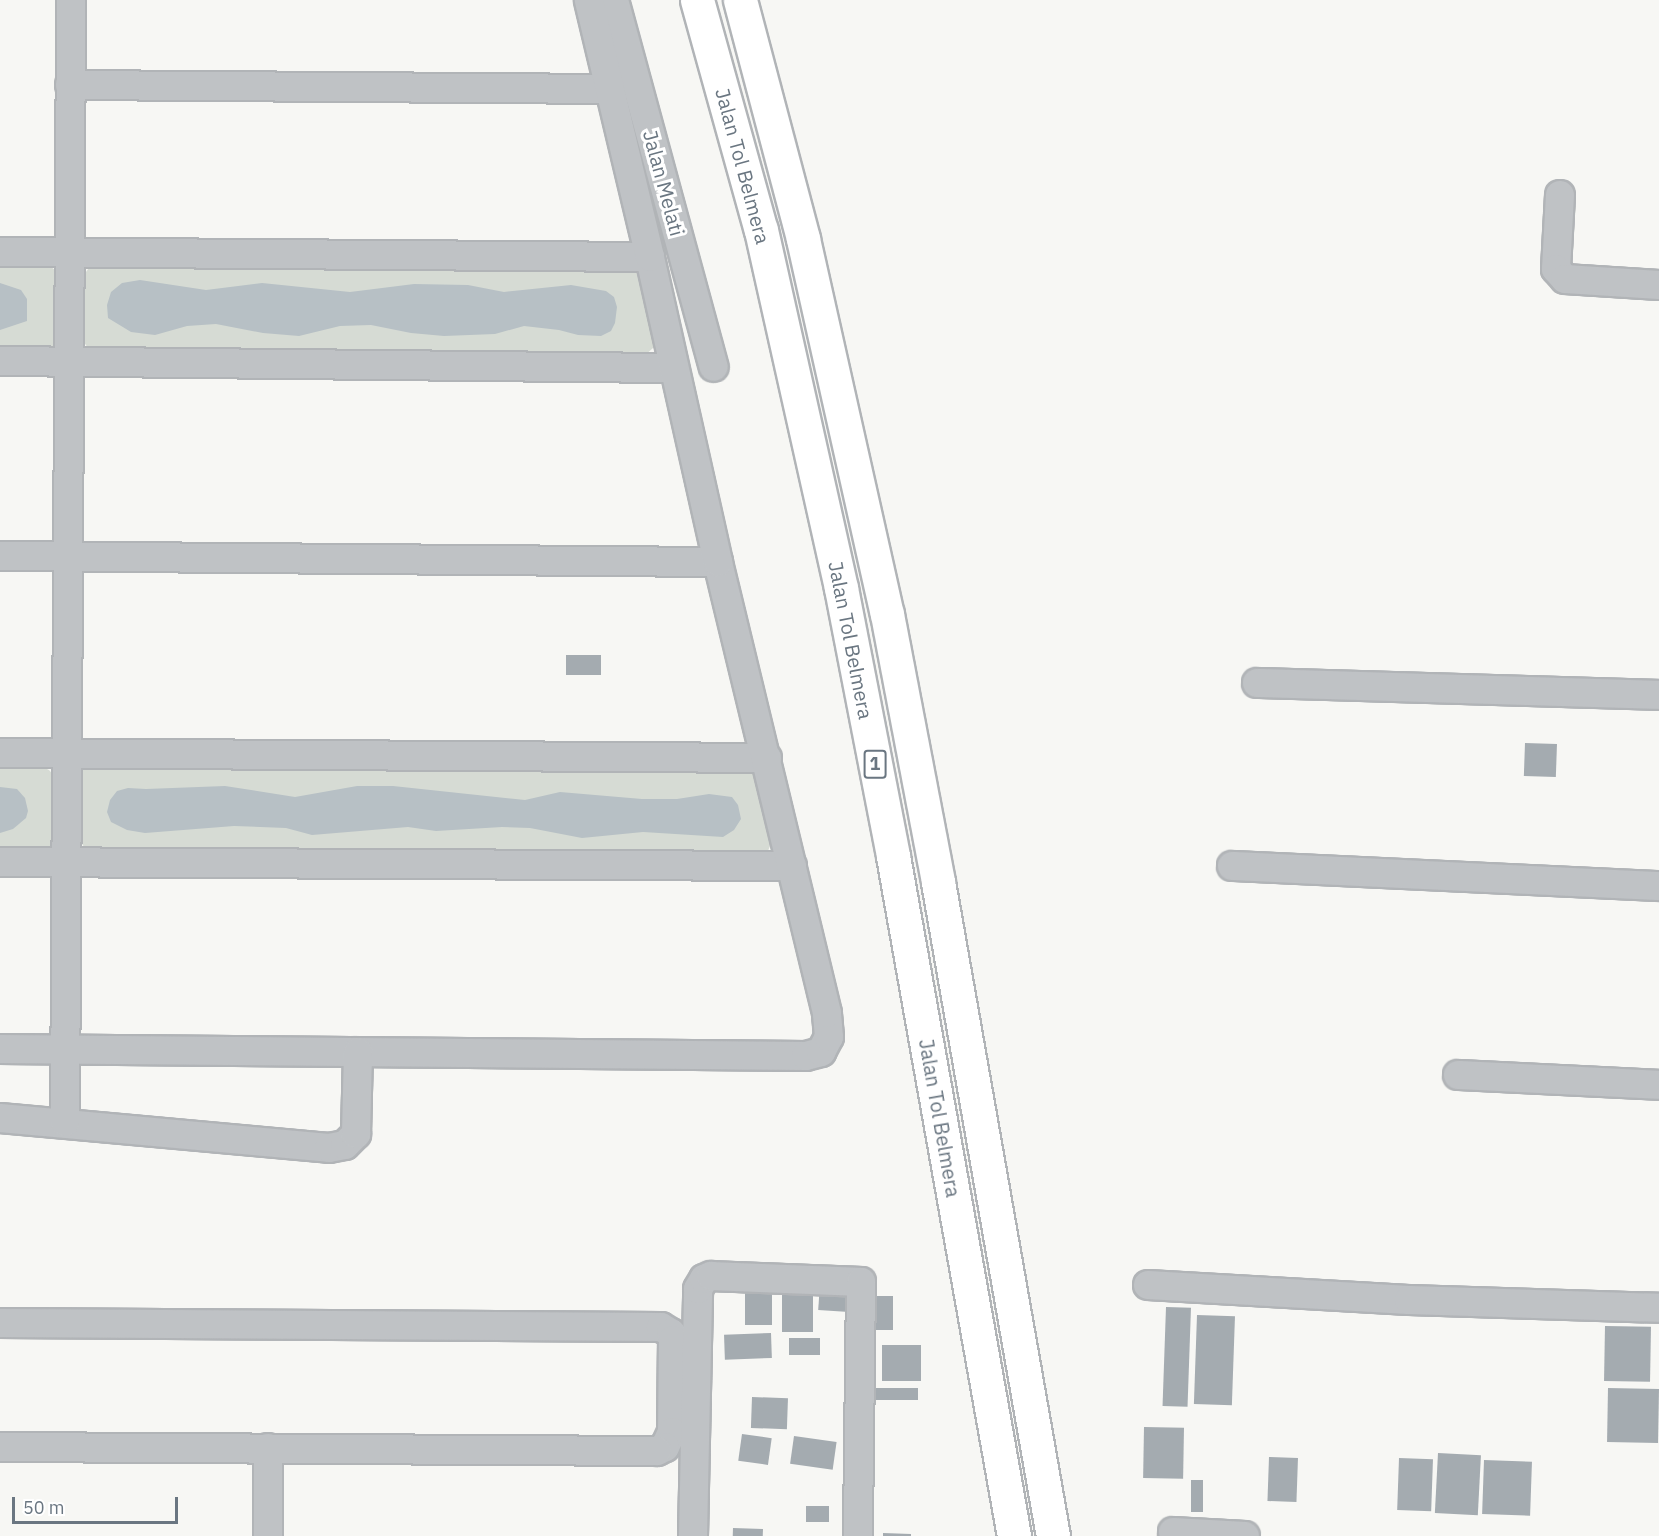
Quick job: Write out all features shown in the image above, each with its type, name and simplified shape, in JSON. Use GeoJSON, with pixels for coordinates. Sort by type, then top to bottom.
{"type":"FeatureCollection","features":[{"type":"Feature","properties":{"kind":"highway","name":"Jalan Tol Belmera"},"geometry":{"type":"LineString","coordinates":[[697,0],[761,230],[841,588],[893,856],[1014,1536]]}},
{"type":"Feature","properties":{"kind":"highway","name":"Jalan Tol Belmera"},"geometry":{"type":"LineString","coordinates":[[740,0],[801,229],[884,603],[935,870],[1053,1536]]}},
{"type":"Feature","properties":{"kind":"street"},"geometry":{"type":"LineString","coordinates":[[65,1122],[71,0]]}},
{"type":"Feature","properties":{"kind":"street"},"geometry":{"type":"LineString","coordinates":[[0,1049],[794,1056],[821,1052],[829,1036],[827,1013],[718,562],[673,368],[651,258],[589,0]]}},
{"type":"Feature","properties":{"kind":"street","name":"Jalan Melati"},"geometry":{"type":"LineString","coordinates":[[614,0],[714,367]]}},
{"type":"Feature","properties":{"kind":"street"},"geometry":{"type":"LineString","coordinates":[[70,85],[610,89]]}},
{"type":"Feature","properties":{"kind":"street"},"geometry":{"type":"LineString","coordinates":[[1560,195],[1556,269],[1565,279],[1659,285]]}},
{"type":"Feature","properties":{"kind":"street"},"geometry":{"type":"LineString","coordinates":[[0,252],[651,258]]}},
{"type":"Feature","properties":{"kind":"street"},"geometry":{"type":"LineString","coordinates":[[0,361],[673,368]]}},
{"type":"Feature","properties":{"kind":"street"},"geometry":{"type":"LineString","coordinates":[[0,556],[718,562]]}},
{"type":"Feature","properties":{"kind":"street"},"geometry":{"type":"LineString","coordinates":[[1257,683],[1659,695]]}},
{"type":"Feature","properties":{"kind":"street"},"geometry":{"type":"LineString","coordinates":[[0,753],[767,758]]}},
{"type":"Feature","properties":{"kind":"street"},"geometry":{"type":"LineString","coordinates":[[0,862],[792,866]]}},
{"type":"Feature","properties":{"kind":"street"},"geometry":{"type":"LineString","coordinates":[[1232,866],[1659,886]]}},
{"type":"Feature","properties":{"kind":"street"},"geometry":{"type":"LineString","coordinates":[[0,1118],[65,1122],[329,1148],[345,1146],[356,1134],[358,1052]]}},
{"type":"Feature","properties":{"kind":"street"},"geometry":{"type":"LineString","coordinates":[[1458,1075],[1659,1085]]}},
{"type":"Feature","properties":{"kind":"street"},"geometry":{"type":"LineString","coordinates":[[693,1536],[698,1289],[704,1279],[715,1276],[861,1282],[858,1536]]}},
{"type":"Feature","properties":{"kind":"street"},"geometry":{"type":"LineString","coordinates":[[1148,1285],[1409,1300],[1659,1308]]}},
{"type":"Feature","properties":{"kind":"street"},"geometry":{"type":"LineString","coordinates":[[0,1323],[661,1327],[671,1333],[673,1340],[672,1432],[665,1447],[657,1451],[0,1447]]}},
{"type":"Feature","properties":{"kind":"street"},"geometry":{"type":"LineString","coordinates":[[268,1448],[268,1536]]}},
{"type":"Feature","properties":{"kind":"street"},"geometry":{"type":"LineString","coordinates":[[1173,1532],[1245,1536]]}},
{"type":"Feature","properties":{"kind":"shaded area"},"geometry":{"type":"Polygon","coordinates":[[[0,264],[49,265],[56,271],[58,336],[52,348],[0,350],[0,264]]]}},
{"type":"Feature","properties":{"kind":"shaded area"},"geometry":{"type":"Polygon","coordinates":[[[99,264],[631,268],[642,275],[657,338],[653,348],[643,357],[88,348],[83,341],[82,277],[89,268],[99,264]]]}},
{"type":"Feature","properties":{"kind":"shaded area"},"geometry":{"type":"Polygon","coordinates":[[[140,280],[206,290],[262,283],[350,292],[414,284],[468,285],[504,292],[571,285],[606,291],[614,297],[617,307],[615,323],[611,331],[601,336],[578,335],[559,330],[524,326],[495,334],[444,336],[411,333],[371,325],[340,326],[299,336],[263,333],[216,324],[187,326],[155,335],[131,332],[108,318],[107,305],[111,292],[122,283],[140,280]]]}},
{"type":"Feature","properties":{"kind":"shaded area"},"geometry":{"type":"Polygon","coordinates":[[[0,283],[21,290],[27,299],[27,321],[0,330],[0,283]]]}},
{"type":"Feature","properties":{"kind":"shaded area"},"geometry":{"type":"Polygon","coordinates":[[[0,766],[41,766],[49,770],[56,778],[54,840],[50,848],[0,851],[0,766]]]}},
{"type":"Feature","properties":{"kind":"shaded area"},"geometry":{"type":"Polygon","coordinates":[[[85,767],[754,771],[772,841],[768,851],[759,856],[94,852],[85,848],[79,840],[80,775],[85,767]]]}},
{"type":"Feature","properties":{"kind":"shaded area"},"geometry":{"type":"Polygon","coordinates":[[[225,786],[295,797],[357,786],[393,786],[525,800],[560,792],[642,799],[677,799],[709,794],[732,797],[738,805],[741,819],[734,830],[723,837],[643,832],[582,838],[530,828],[502,827],[436,831],[408,827],[312,835],[286,828],[234,826],[145,833],[127,830],[111,822],[107,812],[110,800],[117,791],[128,788],[225,786]]]}},
{"type":"Feature","properties":{"kind":"shaded area"},"geometry":{"type":"Polygon","coordinates":[[[0,787],[17,789],[25,798],[28,811],[26,818],[13,829],[0,833],[0,787]]]}},
{"type":"Feature","properties":{"kind":"building"},"geometry":{"type":"Polygon","coordinates":[[[566,655],[601,655],[601,675],[566,675],[566,655]]]}},
{"type":"Feature","properties":{"kind":"building"},"geometry":{"type":"Polygon","coordinates":[[[1525,743],[1557,744],[1556,777],[1524,776],[1525,743]]]}},
{"type":"Feature","properties":{"kind":"building"},"geometry":{"type":"Polygon","coordinates":[[[820,1284],[847,1286],[845,1312],[818,1310],[820,1284]]]}},
{"type":"Feature","properties":{"kind":"building"},"geometry":{"type":"Polygon","coordinates":[[[782,1287],[813,1287],[813,1332],[782,1332],[782,1287]]]}},
{"type":"Feature","properties":{"kind":"building"},"geometry":{"type":"Polygon","coordinates":[[[745,1289],[772,1289],[772,1325],[745,1325],[745,1289]]]}},
{"type":"Feature","properties":{"kind":"building"},"geometry":{"type":"Polygon","coordinates":[[[867,1296],[893,1296],[893,1330],[867,1330],[867,1296]]]}},
{"type":"Feature","properties":{"kind":"building"},"geometry":{"type":"Polygon","coordinates":[[[1166,1307],[1191,1308],[1188,1407],[1163,1406],[1166,1307]]]}},
{"type":"Feature","properties":{"kind":"building"},"geometry":{"type":"Polygon","coordinates":[[[1197,1315],[1235,1316],[1232,1405],[1194,1404],[1197,1315]]]}},
{"type":"Feature","properties":{"kind":"building"},"geometry":{"type":"Polygon","coordinates":[[[1605,1326],[1651,1327],[1650,1382],[1604,1381],[1605,1326]]]}},
{"type":"Feature","properties":{"kind":"building"},"geometry":{"type":"Polygon","coordinates":[[[771,1333],[772,1358],[725,1360],[724,1335],[771,1333]]]}},
{"type":"Feature","properties":{"kind":"building"},"geometry":{"type":"Polygon","coordinates":[[[789,1338],[820,1338],[820,1355],[789,1355],[789,1338]]]}},
{"type":"Feature","properties":{"kind":"building"},"geometry":{"type":"Polygon","coordinates":[[[882,1345],[921,1345],[921,1381],[882,1381],[882,1345]]]}},
{"type":"Feature","properties":{"kind":"building"},"geometry":{"type":"Polygon","coordinates":[[[870,1388],[918,1388],[918,1400],[870,1400],[870,1388]]]}},
{"type":"Feature","properties":{"kind":"building"},"geometry":{"type":"Polygon","coordinates":[[[1608,1388],[1659,1389],[1658,1443],[1607,1442],[1608,1388]]]}},
{"type":"Feature","properties":{"kind":"building"},"geometry":{"type":"Polygon","coordinates":[[[752,1397],[788,1398],[787,1429],[751,1428],[752,1397]]]}},
{"type":"Feature","properties":{"kind":"building"},"geometry":{"type":"Polygon","coordinates":[[[1144,1427],[1184,1428],[1183,1479],[1143,1478],[1144,1427]]]}},
{"type":"Feature","properties":{"kind":"building"},"geometry":{"type":"Polygon","coordinates":[[[742,1434],[772,1438],[768,1465],[738,1461],[742,1434]]]}},
{"type":"Feature","properties":{"kind":"building"},"geometry":{"type":"Polygon","coordinates":[[[794,1436],[837,1442],[833,1470],[790,1464],[794,1436]]]}},
{"type":"Feature","properties":{"kind":"building"},"geometry":{"type":"Polygon","coordinates":[[[1438,1453],[1481,1455],[1478,1515],[1435,1513],[1438,1453]]]}},
{"type":"Feature","properties":{"kind":"building"},"geometry":{"type":"Polygon","coordinates":[[[1269,1457],[1298,1458],[1296,1502],[1267,1501],[1269,1457]]]}},
{"type":"Feature","properties":{"kind":"building"},"geometry":{"type":"Polygon","coordinates":[[[1399,1458],[1433,1459],[1431,1511],[1397,1510],[1399,1458]]]}},
{"type":"Feature","properties":{"kind":"building"},"geometry":{"type":"Polygon","coordinates":[[[1484,1460],[1532,1462],[1530,1516],[1482,1514],[1484,1460]]]}},
{"type":"Feature","properties":{"kind":"building"},"geometry":{"type":"Polygon","coordinates":[[[1191,1480],[1203,1480],[1203,1512],[1191,1512],[1191,1480]]]}},
{"type":"Feature","properties":{"kind":"building"},"geometry":{"type":"Polygon","coordinates":[[[806,1506],[829,1506],[829,1522],[806,1522],[806,1506]]]}},
{"type":"Feature","properties":{"kind":"building"},"geometry":{"type":"Polygon","coordinates":[[[733,1528],[763,1529],[763,1536],[733,1536],[733,1528]]]}},
{"type":"Feature","properties":{"kind":"building"},"geometry":{"type":"Polygon","coordinates":[[[883,1533],[911,1534],[911,1536],[883,1536],[883,1533]]]}}]}
